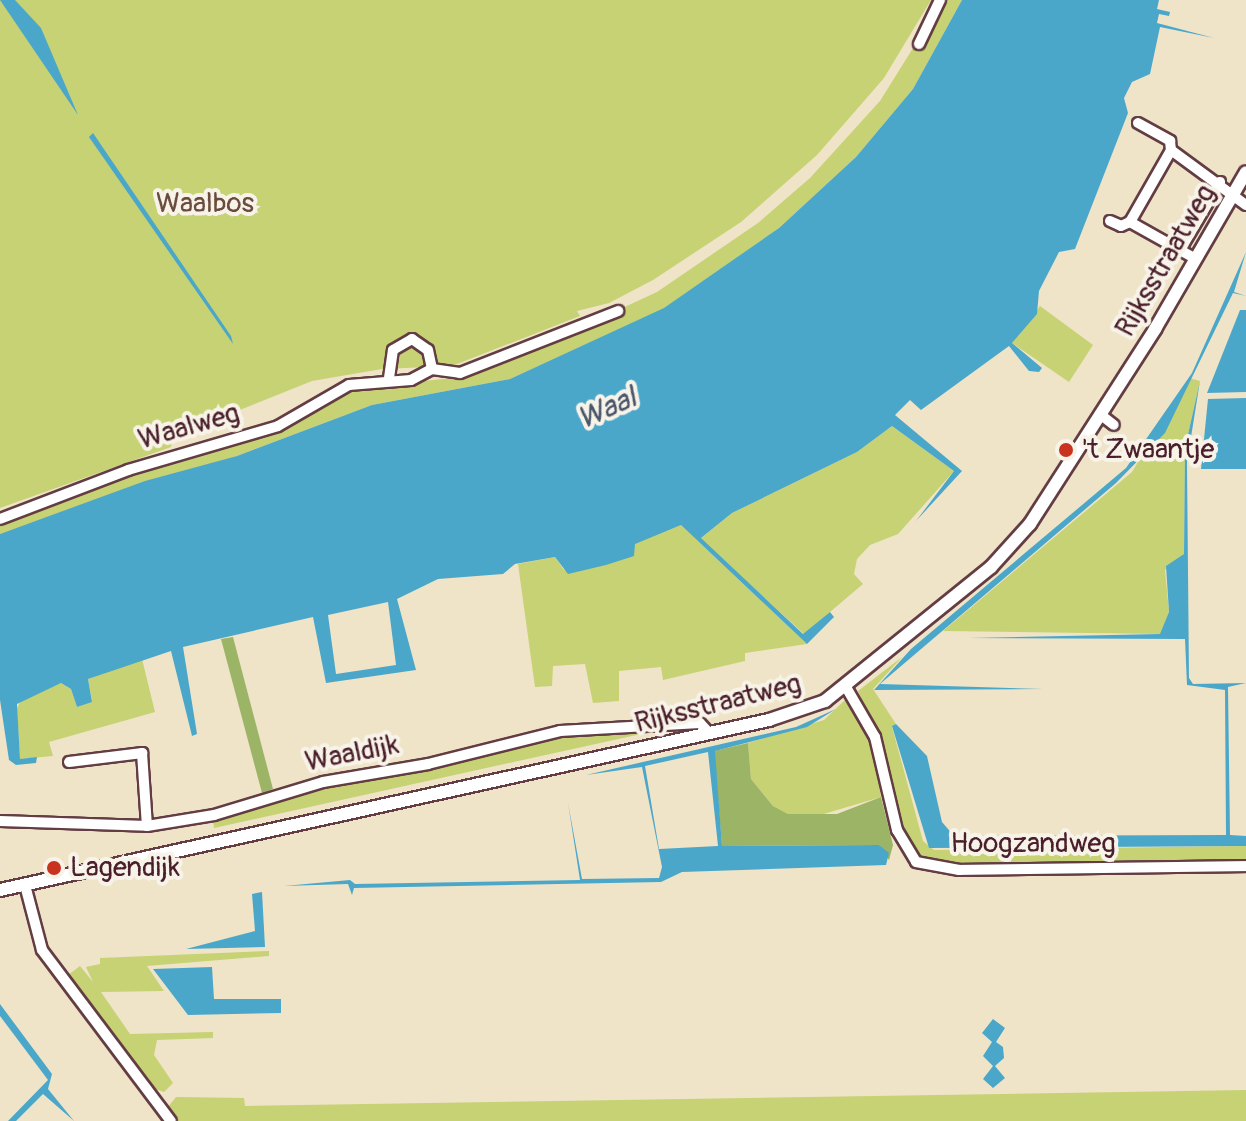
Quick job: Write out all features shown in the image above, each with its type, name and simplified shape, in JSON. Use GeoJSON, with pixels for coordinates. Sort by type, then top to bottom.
{"type":"FeatureCollection","features":[{"type":"Feature","properties":{"kind":"street"},"geometry":{"type":"LineString","coordinates":[[919,44],[940,0]]}},
{"type":"Feature","properties":{"kind":"street"},"geometry":{"type":"LineString","coordinates":[[1110,221],[1121,226],[1130,222],[1171,150],[1170,141],[1138,123]]}},
{"type":"Feature","properties":{"kind":"street"},"geometry":{"type":"LineString","coordinates":[[1171,150],[1220,182],[1246,205]]}},
{"type":"Feature","properties":{"kind":"street","name":"Rijksstraatweg"},"geometry":{"type":"LineString","coordinates":[[0,890],[794,714],[846,687],[1006,552],[1101,415],[1246,172]]}},
{"type":"Feature","properties":{"kind":"street"},"geometry":{"type":"LineString","coordinates":[[1180,250],[1220,182]]}},
{"type":"Feature","properties":{"kind":"street"},"geometry":{"type":"LineString","coordinates":[[1130,222],[1196,259]]}},
{"type":"Feature","properties":{"kind":"street","name":"Waalweg"},"geometry":{"type":"LineString","coordinates":[[0,519],[128,470],[278,426],[349,385],[389,378],[411,380],[432,369],[460,373],[618,311]]}},
{"type":"Feature","properties":{"kind":"street"},"geometry":{"type":"LineString","coordinates":[[389,378],[393,350],[412,339],[428,350],[432,369]]}},
{"type":"Feature","properties":{"kind":"street"},"geometry":{"type":"LineString","coordinates":[[1101,415],[1114,425]]}},
{"type":"Feature","properties":{"kind":"street","name":"Hoogzandweg"},"geometry":{"type":"LineString","coordinates":[[846,687],[875,737],[897,830],[916,862],[959,870],[1246,866]]}},
{"type":"Feature","properties":{"kind":"street","name":"Waaldijk"},"geometry":{"type":"LineString","coordinates":[[0,821],[147,826],[214,815],[323,782],[428,764],[560,731],[700,723],[709,733]]}},
{"type":"Feature","properties":{"kind":"street"},"geometry":{"type":"LineString","coordinates":[[69,762],[142,753],[147,826]]}},
{"type":"Feature","properties":{"kind":"street"},"geometry":{"type":"LineString","coordinates":[[25,885],[42,950],[171,1121]]}},
{"type":"Feature","properties":{"kind":"green space","name":"Waalbos"},"geometry":{"type":"Polygon","coordinates":[[[0,0],[931,0],[884,78],[817,155],[741,222],[653,280],[609,303],[577,311],[580,316],[452,366],[382,369],[312,381],[173,437],[171,447],[0,508],[0,0]]]}},
{"type":"Feature","properties":{"kind":"green space"},"geometry":{"type":"Polygon","coordinates":[[[943,0],[962,0],[913,89],[856,157],[779,228],[664,309],[510,379],[372,405],[237,456],[0,534],[0,522],[138,471],[282,431],[354,388],[453,378],[549,342],[657,292],[758,223],[810,178],[880,101],[943,0]]]}},
{"type":"Feature","properties":{"kind":"green space"},"geometry":{"type":"Polygon","coordinates":[[[1040,306],[1093,345],[1069,382],[1012,343],[1040,306]]]}},
{"type":"Feature","properties":{"kind":"green space"},"geometry":{"type":"Polygon","coordinates":[[[1189,378],[1200,381],[1185,448],[1184,554],[1165,570],[1169,612],[1161,634],[943,631],[1132,472],[1189,378]]]}},
{"type":"Feature","properties":{"kind":"green space"},"geometry":{"type":"Polygon","coordinates":[[[892,426],[954,471],[898,534],[870,545],[857,559],[854,574],[863,584],[804,634],[700,539],[732,513],[857,452],[892,426]]]}},
{"type":"Feature","properties":{"kind":"green space"},"geometry":{"type":"Polygon","coordinates":[[[681,525],[807,644],[745,653],[745,661],[663,680],[661,667],[619,671],[619,701],[593,703],[585,664],[553,666],[552,686],[535,687],[518,564],[555,557],[564,570],[681,525]]]}},
{"type":"Feature","properties":{"kind":"green space"},"geometry":{"type":"Polygon","coordinates":[[[233,637],[273,789],[262,793],[221,639],[233,637]]]}},
{"type":"Feature","properties":{"kind":"green space"},"geometry":{"type":"Polygon","coordinates":[[[902,657],[873,689],[896,724],[892,727],[923,841],[934,850],[1246,846],[1246,859],[959,865],[921,857],[900,824],[883,748],[858,691],[902,657]]]}},
{"type":"Feature","properties":{"kind":"green space"},"geometry":{"type":"Polygon","coordinates":[[[142,659],[155,712],[49,742],[53,756],[20,759],[17,709],[21,699],[61,683],[71,689],[77,707],[92,701],[88,679],[142,659]]]}},
{"type":"Feature","properties":{"kind":"green space"},"geometry":{"type":"Polygon","coordinates":[[[846,699],[873,742],[881,797],[817,816],[788,814],[773,806],[751,779],[748,743],[824,720],[846,699]]]}},
{"type":"Feature","properties":{"kind":"green space"},"geometry":{"type":"Polygon","coordinates":[[[673,727],[214,828],[213,818],[282,795],[575,732],[673,727]]]}},
{"type":"Feature","properties":{"kind":"green space"},"geometry":{"type":"Polygon","coordinates":[[[748,743],[751,779],[773,806],[788,814],[837,814],[881,797],[893,845],[889,860],[879,845],[722,846],[714,751],[748,743]]]}},
{"type":"Feature","properties":{"kind":"green space"},"geometry":{"type":"Polygon","coordinates":[[[269,951],[269,956],[147,966],[164,991],[101,992],[130,1034],[213,1032],[213,1038],[157,1040],[154,1055],[173,1083],[164,1092],[155,1089],[68,975],[80,966],[93,982],[86,967],[100,964],[100,958],[269,951]]]}},
{"type":"Feature","properties":{"kind":"green space"},"geometry":{"type":"Polygon","coordinates":[[[1246,1090],[1246,1121],[176,1121],[168,1107],[176,1097],[244,1098],[245,1106],[1246,1090]]]}},
{"type":"Feature","properties":{"kind":"water"},"geometry":{"type":"Polygon","coordinates":[[[0,0],[15,0],[41,28],[78,115],[0,0]]]}},
{"type":"Feature","properties":{"kind":"water","name":"Waal"},"geometry":{"type":"Polygon","coordinates":[[[962,0],[1159,0],[1157,9],[1170,12],[1169,16],[1159,14],[1157,23],[1214,38],[1160,27],[1150,74],[1132,82],[1124,98],[1128,113],[1075,249],[1059,252],[1039,291],[1037,314],[1012,343],[1042,368],[1039,372],[1029,371],[1009,346],[921,410],[910,400],[895,415],[962,471],[916,521],[954,471],[892,426],[857,452],[732,513],[701,538],[803,634],[830,612],[834,617],[807,644],[681,525],[635,544],[634,556],[606,565],[568,574],[555,557],[515,564],[503,574],[438,579],[397,599],[416,670],[326,683],[313,617],[183,647],[197,734],[192,736],[171,651],[88,679],[92,702],[77,707],[71,689],[61,683],[17,704],[20,759],[37,757],[36,763],[16,765],[9,760],[0,700],[0,534],[145,481],[237,456],[372,405],[510,379],[664,308],[779,228],[856,157],[913,89],[962,0]],[[388,602],[328,615],[336,674],[396,665],[388,602]]]}},
{"type":"Feature","properties":{"kind":"water"},"geometry":{"type":"Polygon","coordinates":[[[93,133],[231,336],[233,344],[89,137],[93,133]]]}},
{"type":"Feature","properties":{"kind":"water"},"geometry":{"type":"Polygon","coordinates":[[[1246,252],[1234,292],[1246,296],[1233,293],[1165,433],[1116,483],[880,684],[1043,689],[874,690],[911,649],[1126,468],[1192,373],[1246,252]]]}},
{"type":"Feature","properties":{"kind":"water"},"geometry":{"type":"Polygon","coordinates":[[[1240,310],[1246,310],[1246,392],[1207,393],[1240,310]]]}},
{"type":"Feature","properties":{"kind":"water"},"geometry":{"type":"Polygon","coordinates":[[[1200,381],[1187,462],[1189,678],[1193,684],[1246,683],[1228,687],[1230,835],[1246,836],[1246,846],[929,848],[892,726],[896,724],[927,756],[942,822],[954,836],[1226,835],[1225,690],[1187,685],[1185,639],[968,638],[1160,634],[1169,612],[1166,566],[1184,554],[1185,448],[1200,381]]]}},
{"type":"Feature","properties":{"kind":"water"},"geometry":{"type":"Polygon","coordinates":[[[1246,398],[1246,469],[1201,469],[1208,399],[1246,398]]]}},
{"type":"Feature","properties":{"kind":"water"},"geometry":{"type":"Polygon","coordinates":[[[836,709],[807,727],[715,751],[722,846],[879,845],[889,853],[886,865],[682,872],[661,882],[354,888],[352,895],[348,884],[284,886],[350,880],[355,884],[580,880],[568,803],[582,879],[659,878],[662,867],[642,767],[586,775],[796,727],[836,709]],[[708,752],[645,766],[659,849],[718,846],[708,752]]]}},
{"type":"Feature","properties":{"kind":"water"},"geometry":{"type":"Polygon","coordinates":[[[262,892],[265,947],[186,949],[255,931],[252,894],[262,892]]]}},
{"type":"Feature","properties":{"kind":"water"},"geometry":{"type":"Polygon","coordinates":[[[212,967],[214,999],[281,999],[281,1013],[188,1015],[153,969],[212,967]]]}},
{"type":"Feature","properties":{"kind":"water"},"geometry":{"type":"Polygon","coordinates":[[[0,1004],[52,1074],[48,1089],[74,1121],[43,1094],[16,1121],[8,1121],[48,1080],[0,1016],[0,1004]]]}},
{"type":"Feature","properties":{"kind":"water"},"geometry":{"type":"Polygon","coordinates":[[[993,1019],[1005,1028],[996,1042],[1003,1047],[1004,1058],[995,1066],[1005,1078],[993,1088],[983,1079],[993,1066],[983,1056],[992,1042],[982,1033],[993,1019]]]}},
{"type":"Feature","properties":{"kind":"place","name":"'t Zwaantje"},"geometry":{"type":"Point","coordinates":[1066,450]}},
{"type":"Feature","properties":{"kind":"place","name":"Lagendijk"},"geometry":{"type":"Point","coordinates":[54,868]}}]}
